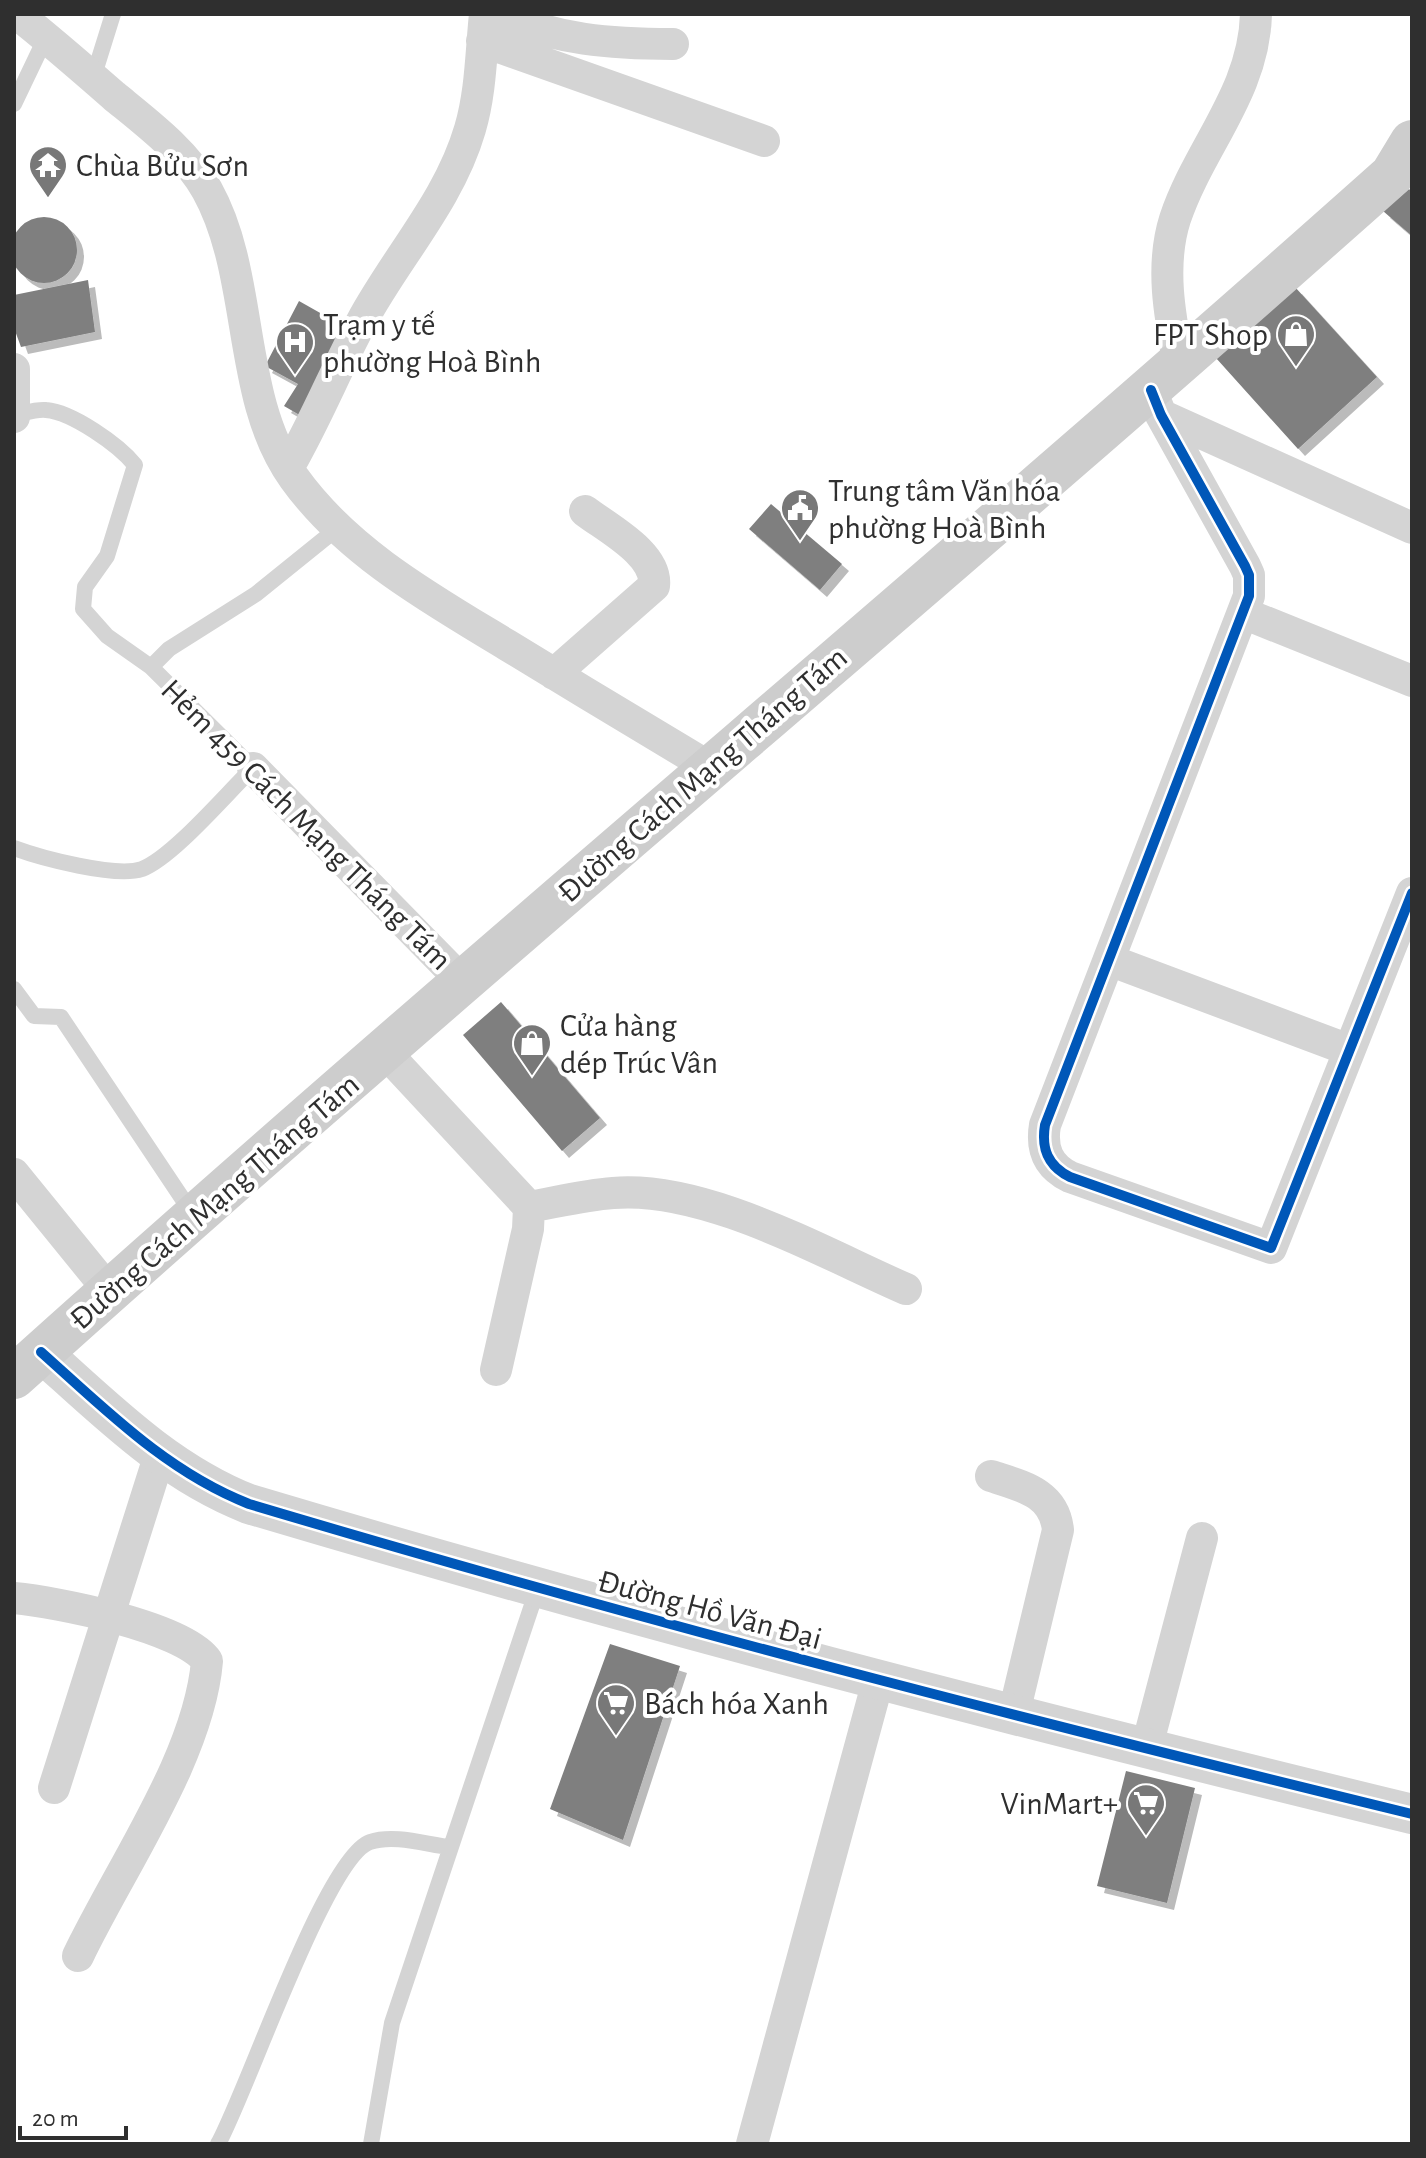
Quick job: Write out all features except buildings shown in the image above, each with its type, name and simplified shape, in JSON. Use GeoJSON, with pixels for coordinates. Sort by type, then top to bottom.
{"type":"FeatureCollection","features":[{"type":"Feature","properties":{"kind":"main road","name":"Đường Cách Mạng Tháng Tám"},"geometry":{"type":"LineString","coordinates":[[28,1365],[709,767],[1164,390],[1405,161]]}},
{"type":"Feature","properties":{"kind":"street"},"geometry":{"type":"LineString","coordinates":[[17,14],[163,136],[207,190],[227,248],[276,449],[288,468],[339,527],[419,592],[709,767]]}},
{"type":"Feature","properties":{"kind":"street"},"geometry":{"type":"LineString","coordinates":[[499,14],[532,30],[556,35],[633,44],[673,44]]}},
{"type":"Feature","properties":{"kind":"street"},"geometry":{"type":"LineString","coordinates":[[1256,14],[1249,59],[1240,89],[1197,167],[1174,221],[1166,297],[1164,390],[1249,575],[1249,596],[1045,1125],[1043,1139],[1050,1163],[1070,1177],[1271,1248],[1412,893]]}},
{"type":"Feature","properties":{"kind":"street"},"geometry":{"type":"LineString","coordinates":[[288,468],[314,424],[361,322],[435,207],[457,163],[470,128],[483,28],[764,141]]}},
{"type":"Feature","properties":{"kind":"street"},"geometry":{"type":"LineString","coordinates":[[14,369],[14,416]]}},
{"type":"Feature","properties":{"kind":"street"},"geometry":{"type":"LineString","coordinates":[[1164,390],[1412,528]]}},
{"type":"Feature","properties":{"kind":"street"},"geometry":{"type":"LineString","coordinates":[[554,674],[654,586],[652,570],[642,556],[585,511]]}},
{"type":"Feature","properties":{"kind":"street"},"geometry":{"type":"LineString","coordinates":[[1243,613],[1412,681]]}},
{"type":"Feature","properties":{"kind":"street","name":"Hẻm 459 Cách Mạng Tháng Tám"},"geometry":{"type":"LineString","coordinates":[[253,768],[462,981]]}},
{"type":"Feature","properties":{"kind":"street"},"geometry":{"type":"LineString","coordinates":[[1109,960],[1349,1050]]}},
{"type":"Feature","properties":{"kind":"street"},"geometry":{"type":"LineString","coordinates":[[384,1051],[529,1207],[528,1229],[496,1370]]}},
{"type":"Feature","properties":{"kind":"street"},"geometry":{"type":"LineString","coordinates":[[14,1174],[110,1292]]}},
{"type":"Feature","properties":{"kind":"street"},"geometry":{"type":"LineString","coordinates":[[529,1207],[614,1192],[677,1197],[724,1210],[906,1289]]}},
{"type":"Feature","properties":{"kind":"street","name":"Đường Hồ Văn Đại"},"geometry":{"type":"LineString","coordinates":[[28,1365],[206,1485],[249,1504],[537,1590],[1013,1717],[1412,1814]]}},
{"type":"Feature","properties":{"kind":"street"},"geometry":{"type":"LineString","coordinates":[[54,1788],[160,1454]]}},
{"type":"Feature","properties":{"kind":"street"},"geometry":{"type":"LineString","coordinates":[[991,1476],[1036,1490],[1051,1508],[1058,1530],[1013,1717]]}},
{"type":"Feature","properties":{"kind":"street"},"geometry":{"type":"LineString","coordinates":[[1146,1750],[1202,1538]]}},
{"type":"Feature","properties":{"kind":"street"},"geometry":{"type":"LineString","coordinates":[[14,1598],[107,1616],[184,1641],[201,1651],[207,1661],[204,1693],[180,1756],[78,1956]]}},
{"type":"Feature","properties":{"kind":"street"},"geometry":{"type":"LineString","coordinates":[[752,2144],[878,1681]]}},
{"type":"Feature","properties":{"kind":"lane"},"geometry":{"type":"LineString","coordinates":[[93,78],[113,14]]}},
{"type":"Feature","properties":{"kind":"lane"},"geometry":{"type":"LineString","coordinates":[[14,104],[46,37]]}},
{"type":"Feature","properties":{"kind":"lane","name":"Hẻm 459 Cách Mạng Tháng Tám"},"geometry":{"type":"LineString","coordinates":[[14,416],[45,410],[68,416],[124,452],[135,465],[107,556],[85,587],[83,609],[107,636],[151,667],[253,768]]}},
{"type":"Feature","properties":{"kind":"lane","name":"Hẻm 459 Cách Mạng Tháng Tám"},"geometry":{"type":"LineString","coordinates":[[151,667],[169,649],[256,594],[339,527]]}},
{"type":"Feature","properties":{"kind":"lane"},"geometry":{"type":"LineString","coordinates":[[14,848],[106,869],[130,872],[144,868],[181,839],[253,768]]}},
{"type":"Feature","properties":{"kind":"lane"},"geometry":{"type":"LineString","coordinates":[[14,989],[34,1016],[61,1017],[195,1218]]}},
{"type":"Feature","properties":{"kind":"lane"},"geometry":{"type":"LineString","coordinates":[[371,2144],[392,2023],[537,1590]]}},
{"type":"Feature","properties":{"kind":"lane"},"geometry":{"type":"LineString","coordinates":[[218,2144],[239,2103],[309,1929],[350,1860],[368,1843],[388,1839],[449,1847]]}},
{"type":"Feature","properties":{"kind":"cycle path"},"geometry":{"type":"LineString","coordinates":[[1151,390],[1161,415],[1245,566],[1249,575],[1249,596],[1045,1125],[1045,1149],[1051,1162],[1070,1177],[1271,1248],[1412,893]]}},
{"type":"Feature","properties":{"kind":"cycle path"},"geometry":{"type":"LineString","coordinates":[[41,1352],[164,1457],[219,1491],[249,1504],[538,1588],[829,1666],[1412,1814]]}},
{"type":"Feature","properties":{"kind":"place","name":"Chùa Bửu Sơn"},"geometry":{"type":"Point","coordinates":[48,199]}},
{"type":"Feature","properties":{"kind":"place","name":"FPT Shop"},"geometry":{"type":"Point","coordinates":[1296,368]}},
{"type":"Feature","properties":{"kind":"place","name":"Trạm y tế phường Hoà Bình"},"geometry":{"type":"Point","coordinates":[295,376]}},
{"type":"Feature","properties":{"kind":"place","name":"Trung tâm Văn hóa phường Hoà Bình"},"geometry":{"type":"Point","coordinates":[800,542]}},
{"type":"Feature","properties":{"kind":"place","name":"Cửa hàng dép Trúc Vân"},"geometry":{"type":"Point","coordinates":[532,1077]}},
{"type":"Feature","properties":{"kind":"place","name":"Bách hóa Xanh"},"geometry":{"type":"Point","coordinates":[616,1737]}},
{"type":"Feature","properties":{"kind":"place","name":"VinMart+"},"geometry":{"type":"Point","coordinates":[1146,1837]}}]}
